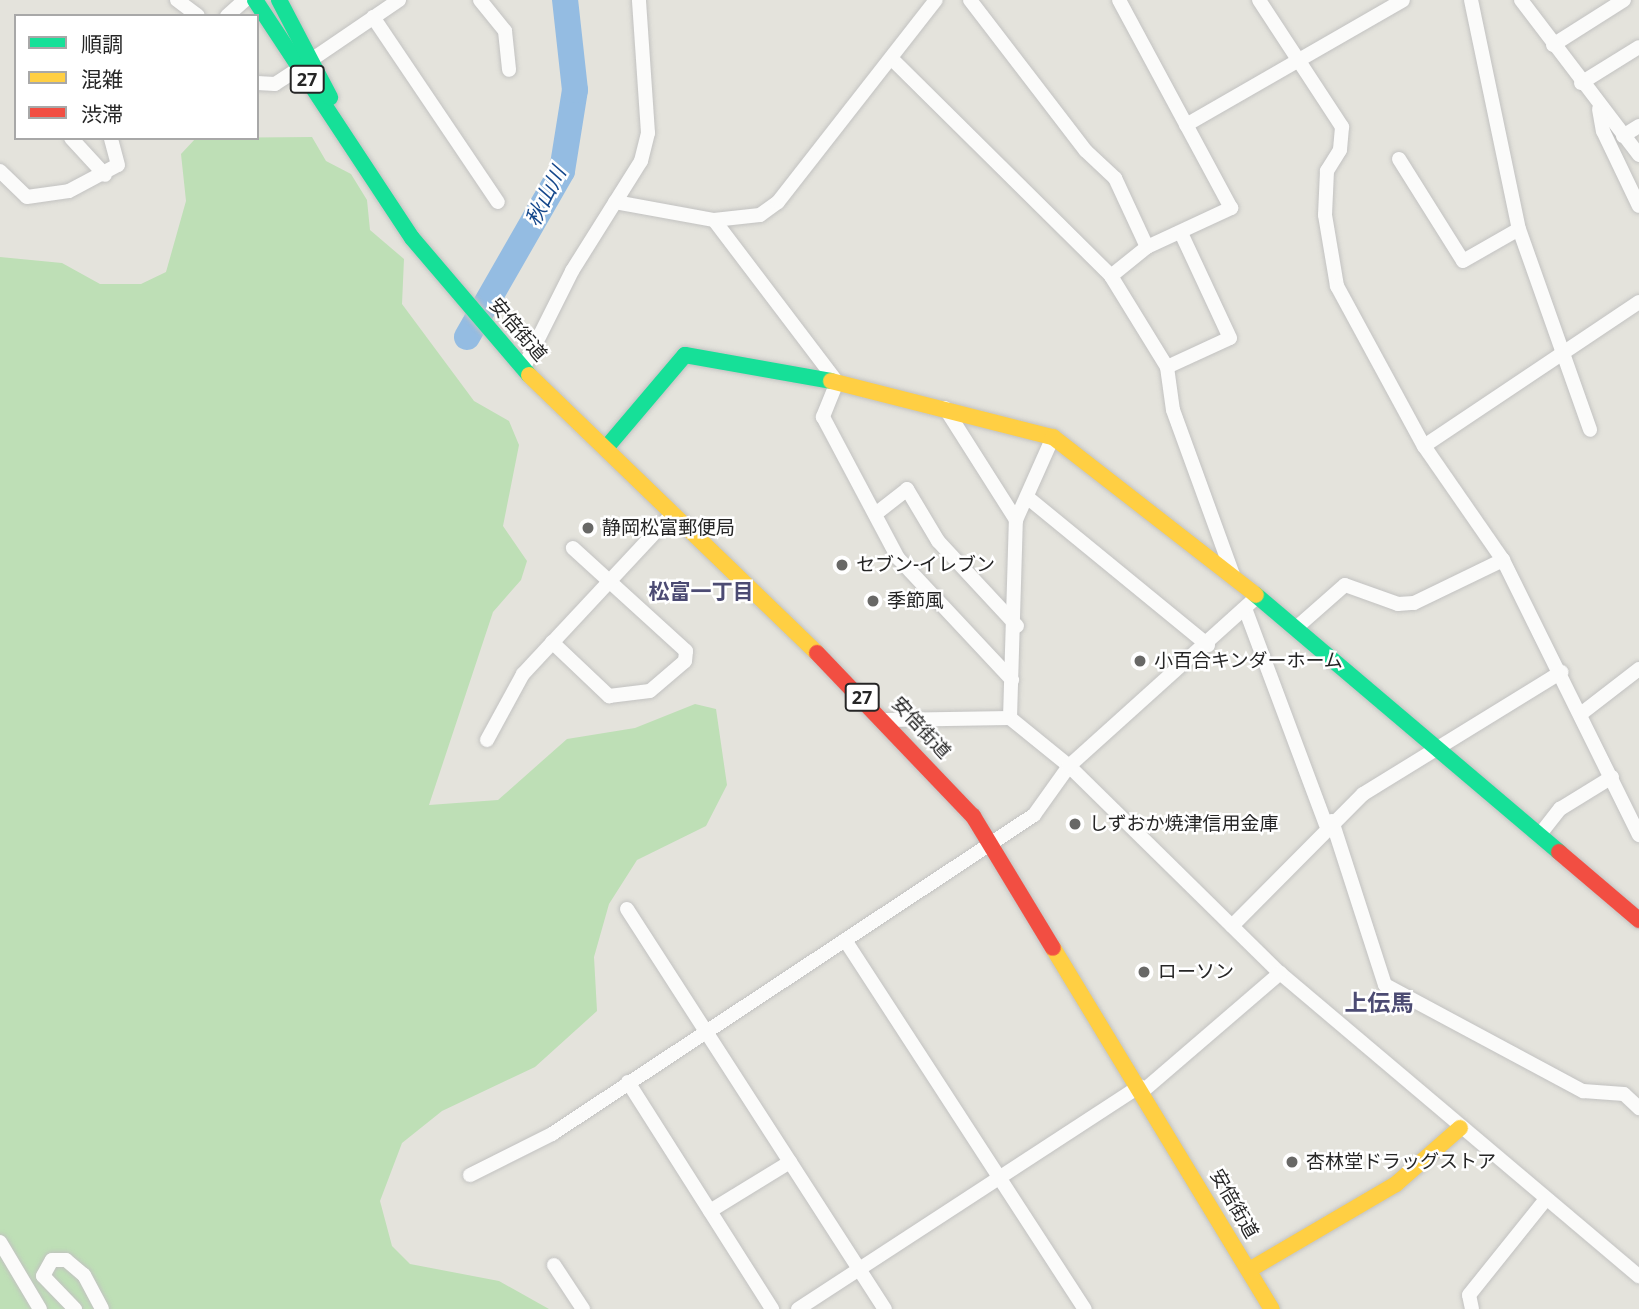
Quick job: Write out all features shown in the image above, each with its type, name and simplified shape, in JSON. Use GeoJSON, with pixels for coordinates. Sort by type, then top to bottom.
{"type":"FeatureCollection","features":[{"type":"Feature","properties":{"kind":"main road","name":"安倍街道"},"geometry":{"type":"LineString","coordinates":[[255,0],[357,159],[412,238],[523,369],[886,720],[993,843],[1272,1309]]}},
{"type":"Feature","properties":{"kind":"main road","name":"安倍街道"},"geometry":{"type":"LineString","coordinates":[[279,0],[314,58],[357,159]]}},
{"type":"Feature","properties":{"kind":"main road"},"geometry":{"type":"LineString","coordinates":[[606,449],[685,355],[837,382],[1053,437],[1233,575],[1437,749],[1541,833],[1639,920]]}},
{"type":"Feature","properties":{"kind":"main road"},"geometry":{"type":"LineString","coordinates":[[1249,1270],[1396,1184],[1460,1128]]}},
{"type":"Feature","properties":{"kind":"street"},"geometry":{"type":"LineString","coordinates":[[177,0],[195,14]]}},
{"type":"Feature","properties":{"kind":"street"},"geometry":{"type":"LineString","coordinates":[[230,14],[245,0]]}},
{"type":"Feature","properties":{"kind":"street"},"geometry":{"type":"LineString","coordinates":[[314,58],[399,0]]}},
{"type":"Feature","properties":{"kind":"street"},"geometry":{"type":"LineString","coordinates":[[480,0],[505,31],[509,70]]}},
{"type":"Feature","properties":{"kind":"street"},"geometry":{"type":"LineString","coordinates":[[523,369],[572,271],[641,160],[648,133],[639,0]]}},
{"type":"Feature","properties":{"kind":"street"},"geometry":{"type":"LineString","coordinates":[[615,202],[714,220],[745,220],[778,202],[936,0]]}},
{"type":"Feature","properties":{"kind":"street"},"geometry":{"type":"LineString","coordinates":[[970,0],[1086,151],[1115,178],[1147,247]]}},
{"type":"Feature","properties":{"kind":"street"},"geometry":{"type":"LineString","coordinates":[[1111,276],[1147,247],[1231,208],[1119,0]]}},
{"type":"Feature","properties":{"kind":"street"},"geometry":{"type":"LineString","coordinates":[[1259,0],[1342,127],[1340,150],[1327,171],[1325,215],[1337,286],[1424,446],[1503,560],[1582,713],[1639,835]]}},
{"type":"Feature","properties":{"kind":"street"},"geometry":{"type":"LineString","coordinates":[[1186,125],[1404,0]]}},
{"type":"Feature","properties":{"kind":"street"},"geometry":{"type":"LineString","coordinates":[[1471,0],[1519,229],[1562,359],[1590,430]]}},
{"type":"Feature","properties":{"kind":"street"},"geometry":{"type":"LineString","coordinates":[[1521,0],[1599,108],[1639,155]]}},
{"type":"Feature","properties":{"kind":"street"},"geometry":{"type":"LineString","coordinates":[[1553,45],[1624,0]]}},
{"type":"Feature","properties":{"kind":"street"},"geometry":{"type":"LineString","coordinates":[[373,17],[498,202]]}},
{"type":"Feature","properties":{"kind":"street"},"geometry":{"type":"LineString","coordinates":[[1581,83],[1639,47]]}},
{"type":"Feature","properties":{"kind":"street"},"geometry":{"type":"LineString","coordinates":[[892,59],[1111,276],[1167,367],[1173,410],[1233,575]]}},
{"type":"Feature","properties":{"kind":"street"},"geometry":{"type":"LineString","coordinates":[[259,83],[275,83],[300,68]]}},
{"type":"Feature","properties":{"kind":"street"},"geometry":{"type":"LineString","coordinates":[[1599,108],[1603,131],[1639,206]]}},
{"type":"Feature","properties":{"kind":"street"},"geometry":{"type":"LineString","coordinates":[[1623,136],[1639,126]]}},
{"type":"Feature","properties":{"kind":"street"},"geometry":{"type":"LineString","coordinates":[[73,140],[105,175]]}},
{"type":"Feature","properties":{"kind":"street"},"geometry":{"type":"LineString","coordinates":[[0,171],[27,197],[69,191],[105,175],[118,165],[112,140]]}},
{"type":"Feature","properties":{"kind":"street"},"geometry":{"type":"LineString","coordinates":[[1399,159],[1463,261],[1519,229]]}},
{"type":"Feature","properties":{"kind":"street"},"geometry":{"type":"LineString","coordinates":[[714,220],[837,382],[823,417],[878,512],[898,558],[1012,680]]}},
{"type":"Feature","properties":{"kind":"street"},"geometry":{"type":"LineString","coordinates":[[1167,367],[1230,338],[1181,233]]}},
{"type":"Feature","properties":{"kind":"street"},"geometry":{"type":"LineString","coordinates":[[1424,446],[1562,359],[1639,302]]}},
{"type":"Feature","properties":{"kind":"street"},"geometry":{"type":"LineString","coordinates":[[944,408],[1016,520]]}},
{"type":"Feature","properties":{"kind":"street"},"geometry":{"type":"LineString","coordinates":[[1010,718],[1017,626],[1016,520],[1053,437]]}},
{"type":"Feature","properties":{"kind":"street"},"geometry":{"type":"LineString","coordinates":[[878,512],[907,489],[938,541],[1017,626]]}},
{"type":"Feature","properties":{"kind":"street"},"geometry":{"type":"LineString","coordinates":[[1027,497],[1208,645]]}},
{"type":"Feature","properties":{"kind":"street"},"geometry":{"type":"LineString","coordinates":[[487,740],[523,674],[673,513]]}},
{"type":"Feature","properties":{"kind":"street"},"geometry":{"type":"LineString","coordinates":[[552,642],[609,696],[650,691],[685,661],[686,651],[573,548]]}},
{"type":"Feature","properties":{"kind":"street"},"geometry":{"type":"LineString","coordinates":[[1296,628],[1345,584],[1398,604],[1414,603],[1503,560]]}},
{"type":"Feature","properties":{"kind":"street"},"geometry":{"type":"LineString","coordinates":[[470,1175],[552,1134],[1034,815],[1069,766],[1246,611],[1257,597]]}},
{"type":"Feature","properties":{"kind":"street"},"geometry":{"type":"LineString","coordinates":[[1246,611],[1329,823],[1385,985],[1583,1091],[1624,1094],[1639,1108]]}},
{"type":"Feature","properties":{"kind":"street"},"geometry":{"type":"LineString","coordinates":[[1582,713],[1639,669]]}},
{"type":"Feature","properties":{"kind":"street"},"geometry":{"type":"LineString","coordinates":[[1232,926],[1280,883],[1329,823],[1437,749],[1561,672]]}},
{"type":"Feature","properties":{"kind":"street"},"geometry":{"type":"LineString","coordinates":[[886,720],[1010,718],[1069,766],[1280,973],[1460,1128],[1637,1269]]}},
{"type":"Feature","properties":{"kind":"street"},"geometry":{"type":"LineString","coordinates":[[1541,833],[1560,809],[1612,777]]}},
{"type":"Feature","properties":{"kind":"street"},"geometry":{"type":"LineString","coordinates":[[627,909],[885,1309]]}},
{"type":"Feature","properties":{"kind":"street"},"geometry":{"type":"LineString","coordinates":[[845,940],[1085,1309]]}},
{"type":"Feature","properties":{"kind":"street"},"geometry":{"type":"LineString","coordinates":[[798,1309],[1142,1088],[1280,973]]}},
{"type":"Feature","properties":{"kind":"street"},"geometry":{"type":"LineString","coordinates":[[628,1082],[772,1309]]}},
{"type":"Feature","properties":{"kind":"street"},"geometry":{"type":"LineString","coordinates":[[710,1211],[790,1162]]}},
{"type":"Feature","properties":{"kind":"street"},"geometry":{"type":"LineString","coordinates":[[1472,1309],[1469,1295],[1546,1199]]}},
{"type":"Feature","properties":{"kind":"street"},"geometry":{"type":"LineString","coordinates":[[0,1242],[40,1309]]}},
{"type":"Feature","properties":{"kind":"street"},"geometry":{"type":"LineString","coordinates":[[75,1309],[43,1276],[52,1260],[66,1261],[84,1275],[102,1309]]}},
{"type":"Feature","properties":{"kind":"street"},"geometry":{"type":"LineString","coordinates":[[554,1265],[583,1309]]}},
{"type":"Feature","properties":{"kind":"green space"},"geometry":{"type":"Polygon","coordinates":[[[259,137],[312,137],[326,161],[351,174],[367,200],[370,230],[404,259],[402,304],[474,401],[509,421],[519,445],[503,526],[527,561],[521,580],[493,612],[429,805],[498,800],[567,739],[635,728],[695,704],[716,709],[727,785],[706,826],[637,860],[609,904],[594,957],[597,1011],[535,1067],[442,1111],[402,1143],[380,1201],[392,1246],[410,1264],[499,1281],[549,1309],[0,1309],[0,257],[62,263],[100,284],[141,284],[166,272],[186,201],[181,154],[194,140],[259,140],[259,137]]]}},
{"type":"Feature","properties":{"kind":"waterway","name":"秋山川"},"geometry":{"type":"LineString","coordinates":[[467,337],[562,171],[575,90],[565,0]]}},
{"type":"Feature","properties":{"kind":"traffic: fast"},"geometry":{"type":"LineString","coordinates":[[255,0],[412,238],[529,375]]}},
{"type":"Feature","properties":{"kind":"traffic: fast"},"geometry":{"type":"LineString","coordinates":[[279,0],[330,97]]}},
{"type":"Feature","properties":{"kind":"traffic: fast"},"geometry":{"type":"LineString","coordinates":[[606,448],[685,355],[831,381]]}},
{"type":"Feature","properties":{"kind":"traffic: fast"},"geometry":{"type":"LineString","coordinates":[[1256,595],[1559,852]]}},
{"type":"Feature","properties":{"kind":"traffic: slow"},"geometry":{"type":"LineString","coordinates":[[529,375],[817,653]]}},
{"type":"Feature","properties":{"kind":"traffic: slow"},"geometry":{"type":"LineString","coordinates":[[831,381],[1053,437],[1256,595]]}},
{"type":"Feature","properties":{"kind":"traffic: slow"},"geometry":{"type":"LineString","coordinates":[[1053,948],[1272,1309]]}},
{"type":"Feature","properties":{"kind":"traffic: slow"},"geometry":{"type":"LineString","coordinates":[[1249,1270],[1396,1184],[1460,1128]]}},
{"type":"Feature","properties":{"kind":"traffic: jam"},"geometry":{"type":"LineString","coordinates":[[817,653],[973,816],[1053,948]]}},
{"type":"Feature","properties":{"kind":"traffic: jam"},"geometry":{"type":"LineString","coordinates":[[1559,852],[1639,920]]}},
{"type":"Feature","properties":{"kind":"place","name":"静岡松富郵便局"},"geometry":{"type":"Point","coordinates":[588,528]}},
{"type":"Feature","properties":{"kind":"place","name":"セブン-イレブン"},"geometry":{"type":"Point","coordinates":[842,565]}},
{"type":"Feature","properties":{"kind":"place","name":"季節風"},"geometry":{"type":"Point","coordinates":[873,601]}},
{"type":"Feature","properties":{"kind":"place","name":"小百合キンダーホーム"},"geometry":{"type":"Point","coordinates":[1140,661]}},
{"type":"Feature","properties":{"kind":"place","name":"しずおか焼津信用金庫"},"geometry":{"type":"Point","coordinates":[1075,824]}},
{"type":"Feature","properties":{"kind":"place","name":"ローソン"},"geometry":{"type":"Point","coordinates":[1144,972]}},
{"type":"Feature","properties":{"kind":"place","name":"杏林堂ドラッグストア"},"geometry":{"type":"Point","coordinates":[1292,1162]}},
{"type":"Feature","properties":{"kind":"district","name":"松富一丁目"},"geometry":{"type":"Point","coordinates":[701,591]}},
{"type":"Feature","properties":{"kind":"district","name":"上伝馬"},"geometry":{"type":"Point","coordinates":[1379,1002]}}]}
